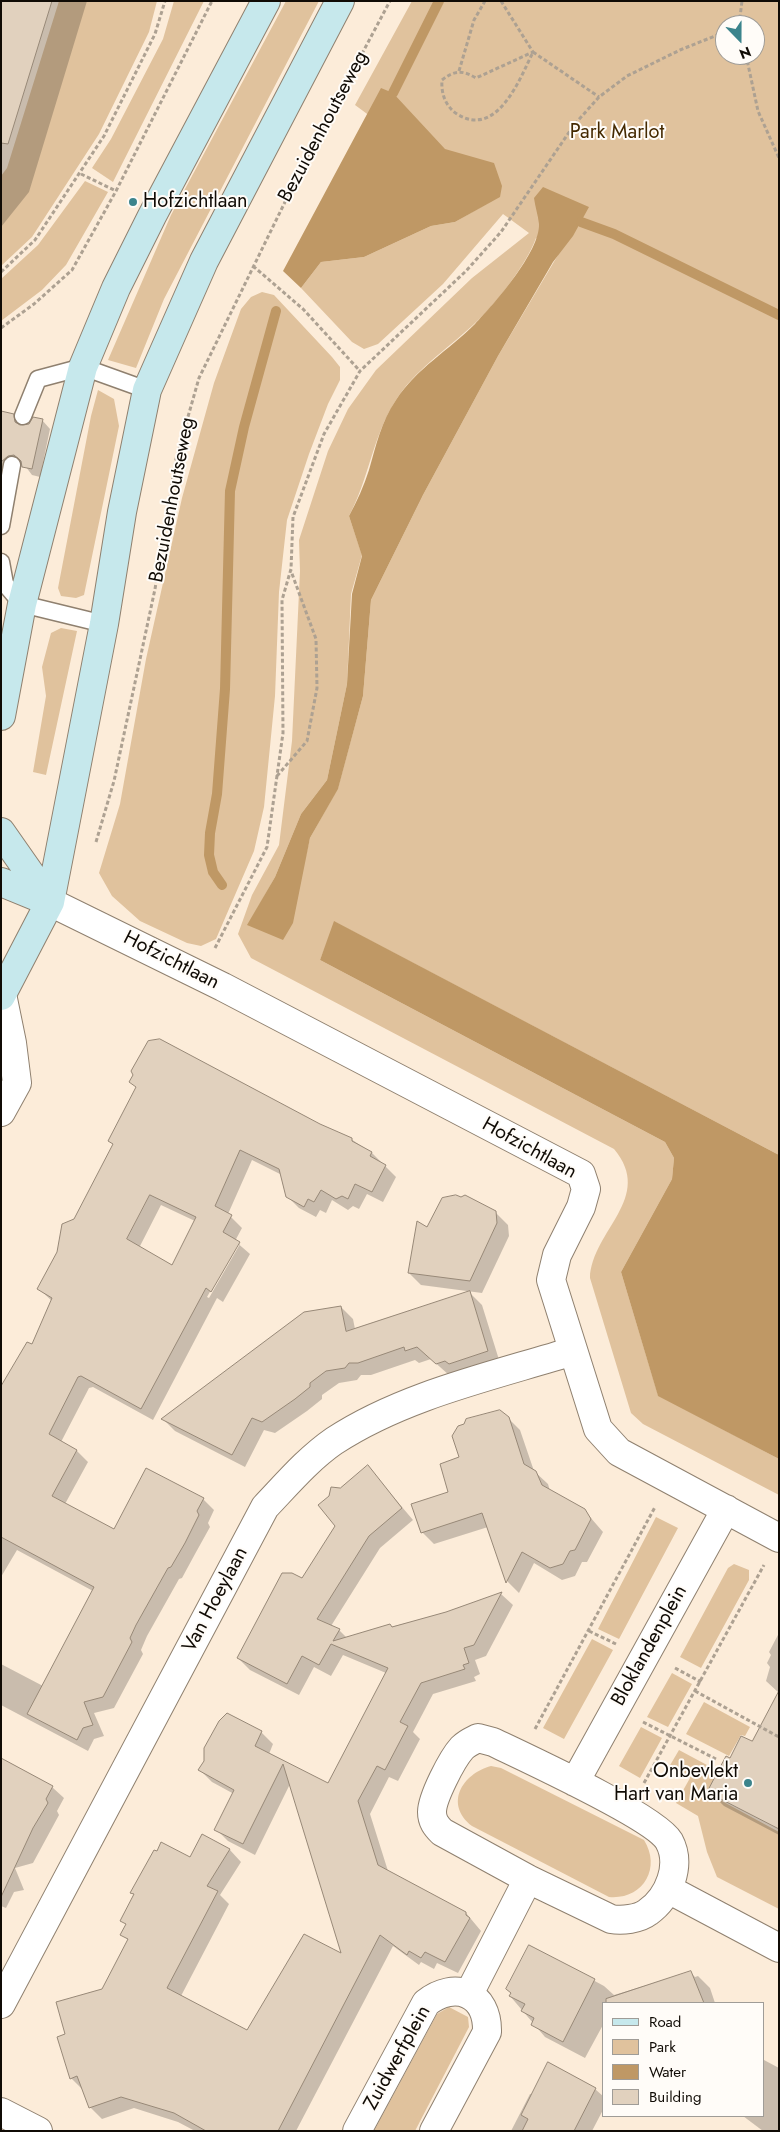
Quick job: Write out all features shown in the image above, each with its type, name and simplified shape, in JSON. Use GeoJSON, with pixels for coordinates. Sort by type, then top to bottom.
{"type":"FeatureCollection","features":[{"type":"Feature","properties":{"kind":"main road"},"geometry":{"type":"LineString","coordinates":[[1,716],[22,604],[83,367],[116,288],[152,216],[266,1]]}},
{"type":"Feature","properties":{"kind":"main road"},"geometry":{"type":"LineString","coordinates":[[2,995],[50,902],[104,624],[122,512],[147,390],[204,261],[340,1]]}},
{"type":"Feature","properties":{"kind":"main road","name":"Hofzichtlaan"},"geometry":{"type":"LineString","coordinates":[[1,832],[50,902]]}},
{"type":"Feature","properties":{"kind":"main road","name":"Hofzichtlaan"},"geometry":{"type":"LineString","coordinates":[[1,882],[50,902]]}},
{"type":"Feature","properties":{"kind":"street","name":"Hofzichtlaan"},"geometry":{"type":"LineString","coordinates":[[50,902],[200,976],[581,1174],[586,1189],[581,1207],[557,1255],[551,1280],[598,1429],[619,1452],[779,1538]]}},
{"type":"Feature","properties":{"kind":"street"},"geometry":{"type":"LineString","coordinates":[[1,1112],[17,1083],[12,1043],[2,995]]}},
{"type":"Feature","properties":{"kind":"street","name":"Van Hoeylaan"},"geometry":{"type":"LineString","coordinates":[[1,2004],[265,1507],[298,1471],[334,1441],[393,1408],[573,1351]]}},
{"type":"Feature","properties":{"kind":"street","name":"Bloklandenplein"},"geometry":{"type":"LineString","coordinates":[[575,1782],[726,1509]]}},
{"type":"Feature","properties":{"kind":"street"},"geometry":{"type":"LineString","coordinates":[[478,1738],[493,1742],[575,1782],[659,1828],[669,1841],[674,1854],[674,1869],[668,1889],[648,1912],[620,1920],[611,1919],[528,1879],[442,1832],[434,1824],[432,1814],[433,1801],[459,1750],[467,1743],[478,1738]]}},
{"type":"Feature","properties":{"kind":"street"},"geometry":{"type":"LineString","coordinates":[[434,2131],[487,2032],[487,2019],[482,2006],[469,1994],[528,1879]]}},
{"type":"Feature","properties":{"kind":"street"},"geometry":{"type":"LineString","coordinates":[[668,1889],[779,1948]]}},
{"type":"Feature","properties":{"kind":"street","name":"Zuidwerfplein"},"geometry":{"type":"LineString","coordinates":[[357,2131],[426,2003],[438,1994],[453,1991],[469,1994]]}},
{"type":"Feature","properties":{"kind":"street"},"geometry":{"type":"LineString","coordinates":[[1,2112],[38,2131]]}},
{"type":"Feature","properties":{"kind":"lane"},"geometry":{"type":"LineString","coordinates":[[24,416],[38,379],[83,367],[147,390]]}},
{"type":"Feature","properties":{"kind":"lane"},"geometry":{"type":"LineString","coordinates":[[1,526],[12,464]]}},
{"type":"Feature","properties":{"kind":"lane"},"geometry":{"type":"LineString","coordinates":[[1,562],[5,584],[22,604],[104,624]]}},
{"type":"Feature","properties":{"kind":"path"},"geometry":{"type":"LineString","coordinates":[[1,272],[35,240],[81,174],[104,136],[155,34],[165,1]]}},
{"type":"Feature","properties":{"kind":"path"},"geometry":{"type":"LineString","coordinates":[[1,328],[34,304],[72,270],[116,190],[212,1]]}},
{"type":"Feature","properties":{"kind":"path","name":"Bezuidenhoutseweg"},"geometry":{"type":"LineString","coordinates":[[96,844],[114,781],[148,618],[176,459],[199,378],[306,158],[390,1]]}},
{"type":"Feature","properties":{"kind":"path"},"geometry":{"type":"LineString","coordinates":[[459,71],[474,20],[485,1]]}},
{"type":"Feature","properties":{"kind":"path"},"geometry":{"type":"LineString","coordinates":[[501,1],[533,52],[599,97]]}},
{"type":"Feature","properties":{"kind":"path"},"geometry":{"type":"LineString","coordinates":[[741,15],[742,1]]}},
{"type":"Feature","properties":{"kind":"path"},"geometry":{"type":"LineString","coordinates":[[200,976],[267,848],[283,733],[282,600],[290,570],[293,517],[324,434],[360,371],[432,304],[501,232],[574,124],[599,97],[627,76],[680,50],[715,36]]}},
{"type":"Feature","properties":{"kind":"path"},"geometry":{"type":"LineString","coordinates":[[533,52],[514,90],[504,104],[486,118],[463,118],[453,111],[445,101],[441,90],[442,80],[451,73],[459,71],[476,78],[533,52]]}},
{"type":"Feature","properties":{"kind":"path"},"geometry":{"type":"LineString","coordinates":[[748,65],[758,111],[779,158]]}},
{"type":"Feature","properties":{"kind":"path"},"geometry":{"type":"LineString","coordinates":[[81,174],[116,190]]}},
{"type":"Feature","properties":{"kind":"path"},"geometry":{"type":"LineString","coordinates":[[253,266],[304,309],[360,371]]}},
{"type":"Feature","properties":{"kind":"path"},"geometry":{"type":"LineString","coordinates":[[277,776],[307,741],[317,688],[316,638],[290,570]]}},
{"type":"Feature","properties":{"kind":"path"},"geometry":{"type":"LineString","coordinates":[[521,1756],[670,1479]]}},
{"type":"Feature","properties":{"kind":"path"},"geometry":{"type":"LineString","coordinates":[[628,1811],[765,1563]]}},
{"type":"Feature","properties":{"kind":"path"},"geometry":{"type":"LineString","coordinates":[[589,1630],[621,1646]]}},
{"type":"Feature","properties":{"kind":"path"},"geometry":{"type":"LineString","coordinates":[[695,1691],[779,1737]]}},
{"type":"Feature","properties":{"kind":"path"},"geometry":{"type":"LineString","coordinates":[[616,1707],[716,1759]]}},
{"type":"Feature","properties":{"kind":"green space"},"geometry":{"type":"Polygon","coordinates":[[[59,1],[157,1],[149,32],[99,134],[32,237],[1,266],[1,176],[7,168],[59,1]]]}},
{"type":"Feature","properties":{"kind":"green space"},"geometry":{"type":"Polygon","coordinates":[[[174,1],[204,1],[113,182],[92,168],[111,139],[163,39],[174,1]]]}},
{"type":"Feature","properties":{"kind":"green space"},"geometry":{"type":"Polygon","coordinates":[[[286,1],[319,1],[164,299],[136,368],[108,360],[171,215],[286,1]]]}},
{"type":"Feature","properties":{"kind":"green space","name":"Park Marlot"},"geometry":{"type":"Polygon","coordinates":[[[412,1],[779,1],[779,1155],[335,922],[320,960],[665,1142],[674,1158],[672,1179],[621,1272],[658,1395],[779,1459],[779,1495],[643,1424],[631,1413],[590,1278],[593,1261],[600,1244],[625,1199],[628,1183],[625,1167],[614,1149],[251,958],[238,934],[252,895],[279,845],[292,741],[300,571],[299,540],[328,451],[348,409],[376,370],[472,278],[529,233],[503,214],[443,284],[378,344],[364,349],[352,342],[301,288],[321,262],[364,257],[431,226],[455,222],[488,203],[355,105],[412,1]],[[536,238],[532,249],[517,273],[499,297],[462,335],[412,379],[403,389],[388,414],[376,442],[362,487],[349,516],[362,555],[351,594],[347,684],[327,780],[301,814],[275,877],[248,925],[301,877],[310,838],[338,788],[363,696],[371,600],[423,495],[498,356],[558,255],[536,238]]]}},
{"type":"Feature","properties":{"kind":"green space"},"geometry":{"type":"Polygon","coordinates":[[[85,181],[108,192],[66,265],[42,290],[1,321],[1,279],[38,245],[85,181]]]}},
{"type":"Feature","properties":{"kind":"green space"},"geometry":{"type":"Polygon","coordinates":[[[262,292],[274,295],[332,357],[340,367],[340,380],[328,404],[309,454],[287,520],[279,592],[275,696],[264,807],[254,851],[216,939],[201,946],[187,943],[140,921],[112,896],[99,873],[120,804],[146,659],[182,498],[214,383],[241,309],[251,297],[262,292]]]}},
{"type":"Feature","properties":{"kind":"green space"},"geometry":{"type":"Polygon","coordinates":[[[98,390],[114,399],[119,426],[84,595],[76,598],[61,596],[58,588],[91,416],[98,390]]]}},
{"type":"Feature","properties":{"kind":"green space"},"geometry":{"type":"Polygon","coordinates":[[[61,628],[77,631],[46,775],[33,772],[46,696],[42,667],[51,633],[61,628]]]}},
{"type":"Feature","properties":{"kind":"green space"},"geometry":{"type":"Polygon","coordinates":[[[656,1517],[678,1528],[619,1639],[598,1629],[656,1517]]]}},
{"type":"Feature","properties":{"kind":"green space"},"geometry":{"type":"Polygon","coordinates":[[[734,1564],[749,1570],[749,1580],[701,1668],[680,1657],[728,1568],[734,1564]]]}},
{"type":"Feature","properties":{"kind":"green space"},"geometry":{"type":"Polygon","coordinates":[[[592,1639],[613,1650],[564,1739],[543,1728],[592,1639]]]}},
{"type":"Feature","properties":{"kind":"green space"},"geometry":{"type":"Polygon","coordinates":[[[672,1673],[692,1684],[668,1727],[647,1717],[672,1673]]]}},
{"type":"Feature","properties":{"kind":"green space"},"geometry":{"type":"Polygon","coordinates":[[[704,1702],[750,1727],[745,1736],[741,1735],[729,1756],[686,1734],[704,1702]]]}},
{"type":"Feature","properties":{"kind":"green space"},"geometry":{"type":"Polygon","coordinates":[[[641,1727],[662,1738],[640,1778],[619,1766],[641,1727]]]}},
{"type":"Feature","properties":{"kind":"green space"},"geometry":{"type":"Polygon","coordinates":[[[679,1750],[720,1772],[709,1794],[779,1832],[779,1909],[717,1877],[707,1852],[698,1816],[676,1803],[690,1778],[669,1767],[679,1750]]]}},
{"type":"Feature","properties":{"kind":"green space"},"geometry":{"type":"Polygon","coordinates":[[[491,1766],[501,1768],[644,1840],[651,1862],[650,1872],[646,1880],[631,1893],[621,1897],[609,1897],[472,1826],[459,1808],[458,1799],[460,1791],[472,1776],[491,1766]]]}},
{"type":"Feature","properties":{"kind":"green space"},"geometry":{"type":"Polygon","coordinates":[[[449,2007],[468,2017],[469,2027],[415,2131],[374,2131],[437,2014],[449,2007]]]}},
{"type":"Feature","properties":{"kind":"water"},"geometry":{"type":"Polygon","coordinates":[[[381,88],[393,93],[445,149],[494,163],[502,186],[500,197],[455,222],[431,226],[364,257],[321,262],[301,288],[283,271],[381,88]]]}},
{"type":"Feature","properties":{"kind":"water"},"geometry":{"type":"Polygon","coordinates":[[[543,187],[589,207],[573,236],[553,262],[498,356],[423,495],[371,600],[363,696],[338,789],[310,838],[293,923],[283,940],[247,925],[275,877],[301,814],[327,780],[347,684],[352,594],[362,556],[349,516],[365,482],[383,425],[396,400],[423,369],[475,324],[504,291],[524,263],[537,236],[539,224],[534,198],[543,187]]]}},
{"type":"Feature","properties":{"kind":"water"},"geometry":{"type":"Polygon","coordinates":[[[334,921],[779,1155],[779,1459],[658,1396],[621,1272],[672,1179],[674,1158],[665,1142],[320,960],[334,921]]]}},
{"type":"Feature","properties":{"kind":"building"},"geometry":{"type":"Polygon","coordinates":[[[1,1],[52,1],[8,144],[1,143],[1,1]]]}},
{"type":"Feature","properties":{"kind":"building"},"geometry":{"type":"Polygon","coordinates":[[[1,411],[14,414],[15,422],[20,425],[29,424],[33,417],[43,419],[32,469],[22,467],[21,461],[14,455],[8,456],[1,462],[1,411]]]}},
{"type":"Feature","properties":{"kind":"building"},"geometry":{"type":"Polygon","coordinates":[[[160,1039],[320,1124],[352,1138],[352,1141],[372,1152],[370,1156],[386,1165],[372,1192],[355,1184],[348,1199],[342,1196],[336,1199],[321,1190],[314,1202],[308,1199],[304,1207],[286,1197],[279,1169],[240,1150],[215,1206],[232,1215],[223,1232],[240,1242],[211,1292],[206,1288],[141,1409],[81,1376],[78,1377],[49,1434],[77,1450],[52,1496],[114,1529],[146,1468],[204,1498],[197,1511],[199,1515],[185,1543],[171,1567],[168,1568],[136,1625],[130,1638],[132,1642],[103,1697],[84,1702],[93,1725],[83,1728],[77,1740],[27,1714],[94,1587],[1,1537],[1,1386],[27,1342],[32,1344],[52,1298],[37,1289],[57,1252],[62,1224],[74,1219],[113,1144],[108,1141],[136,1087],[129,1082],[133,1075],[131,1071],[148,1041],[160,1039]],[[150,1195],[127,1239],[172,1265],[196,1217],[150,1195]]]}},
{"type":"Feature","properties":{"kind":"building"},"geometry":{"type":"Polygon","coordinates":[[[456,1195],[461,1197],[465,1195],[496,1211],[497,1223],[470,1281],[408,1273],[417,1221],[427,1227],[442,1198],[456,1195]]]}},
{"type":"Feature","properties":{"kind":"building"},"geometry":{"type":"Polygon","coordinates":[[[470,1291],[488,1351],[449,1364],[445,1361],[436,1364],[417,1347],[405,1351],[404,1347],[358,1363],[349,1363],[345,1368],[326,1371],[310,1383],[310,1387],[295,1399],[262,1422],[252,1418],[232,1455],[161,1419],[304,1312],[341,1306],[346,1331],[470,1291]]]}},
{"type":"Feature","properties":{"kind":"building"},"geometry":{"type":"Polygon","coordinates":[[[500,1410],[509,1417],[524,1464],[536,1471],[542,1485],[585,1509],[591,1519],[575,1550],[570,1551],[563,1564],[550,1568],[522,1552],[506,1583],[482,1513],[421,1533],[411,1504],[448,1492],[440,1464],[459,1457],[452,1436],[458,1426],[464,1424],[466,1419],[500,1410]]]}},
{"type":"Feature","properties":{"kind":"building"},"geometry":{"type":"Polygon","coordinates":[[[368,1465],[402,1508],[369,1536],[317,1619],[340,1629],[333,1641],[390,1624],[392,1627],[446,1612],[502,1592],[474,1645],[464,1648],[469,1663],[463,1665],[465,1669],[421,1683],[400,1722],[408,1726],[385,1770],[377,1766],[358,1801],[378,1865],[466,1912],[466,1915],[470,1918],[445,1962],[425,1952],[421,1958],[409,1951],[407,1955],[380,1935],[278,2131],[206,2131],[174,2113],[121,2097],[89,2108],[77,2076],[70,2079],[57,2037],[65,2034],[56,2002],[102,1989],[128,1939],[120,1935],[126,1924],[120,1921],[134,1894],[130,1893],[154,1850],[157,1851],[161,1842],[190,1857],[202,1834],[230,1849],[207,1886],[218,1891],[167,1988],[247,2030],[304,1934],[341,1953],[283,1764],[243,1844],[214,1830],[234,1790],[198,1770],[204,1761],[204,1748],[219,1721],[227,1713],[262,1731],[255,1746],[328,1783],[388,1668],[331,1644],[319,1665],[302,1656],[287,1684],[237,1658],[282,1573],[292,1573],[302,1578],[335,1526],[318,1505],[329,1496],[331,1487],[340,1488],[368,1465]]]}},
{"type":"Feature","properties":{"kind":"building","name":"Onbevlekt Hart van Maria"},"geometry":{"type":"Polygon","coordinates":[[[779,1691],[779,1829],[707,1792],[726,1756],[730,1758],[741,1736],[752,1741],[779,1691]]]}},
{"type":"Feature","properties":{"kind":"building"},"geometry":{"type":"Polygon","coordinates":[[[1,1758],[53,1786],[46,1799],[48,1803],[33,1828],[1,1897],[1,1758]]]}},
{"type":"Feature","properties":{"kind":"building"},"geometry":{"type":"Polygon","coordinates":[[[529,1945],[595,1979],[563,2042],[531,2025],[534,2018],[521,2011],[525,2004],[509,1996],[511,1993],[506,1989],[529,1945]]]}},
{"type":"Feature","properties":{"kind":"building"},"geometry":{"type":"Polygon","coordinates":[[[691,1971],[704,2002],[606,2002],[606,1999],[691,1971]]]}},
{"type":"Feature","properties":{"kind":"building"},"geometry":{"type":"Polygon","coordinates":[[[548,2062],[596,2088],[574,2131],[522,2131],[528,2119],[521,2115],[548,2062]]]}},
{"type":"Feature","properties":{"kind":"waterway"},"geometry":{"type":"LineString","coordinates":[[393,93],[439,1]]}},
{"type":"Feature","properties":{"kind":"waterway"},"geometry":{"type":"LineString","coordinates":[[581,222],[614,234],[779,315]]}},
{"type":"Feature","properties":{"kind":"waterway"},"geometry":{"type":"LineString","coordinates":[[222,885],[213,872],[209,855],[210,833],[217,794],[225,689],[230,491],[244,427],[276,311]]}},
{"type":"Feature","properties":{"kind":"place","name":"Hofzichtlaan"},"geometry":{"type":"Point","coordinates":[133,202]}},
{"type":"Feature","properties":{"kind":"place","name":"Onbevlekt Hart van Maria"},"geometry":{"type":"Point","coordinates":[748,1783]}}]}
